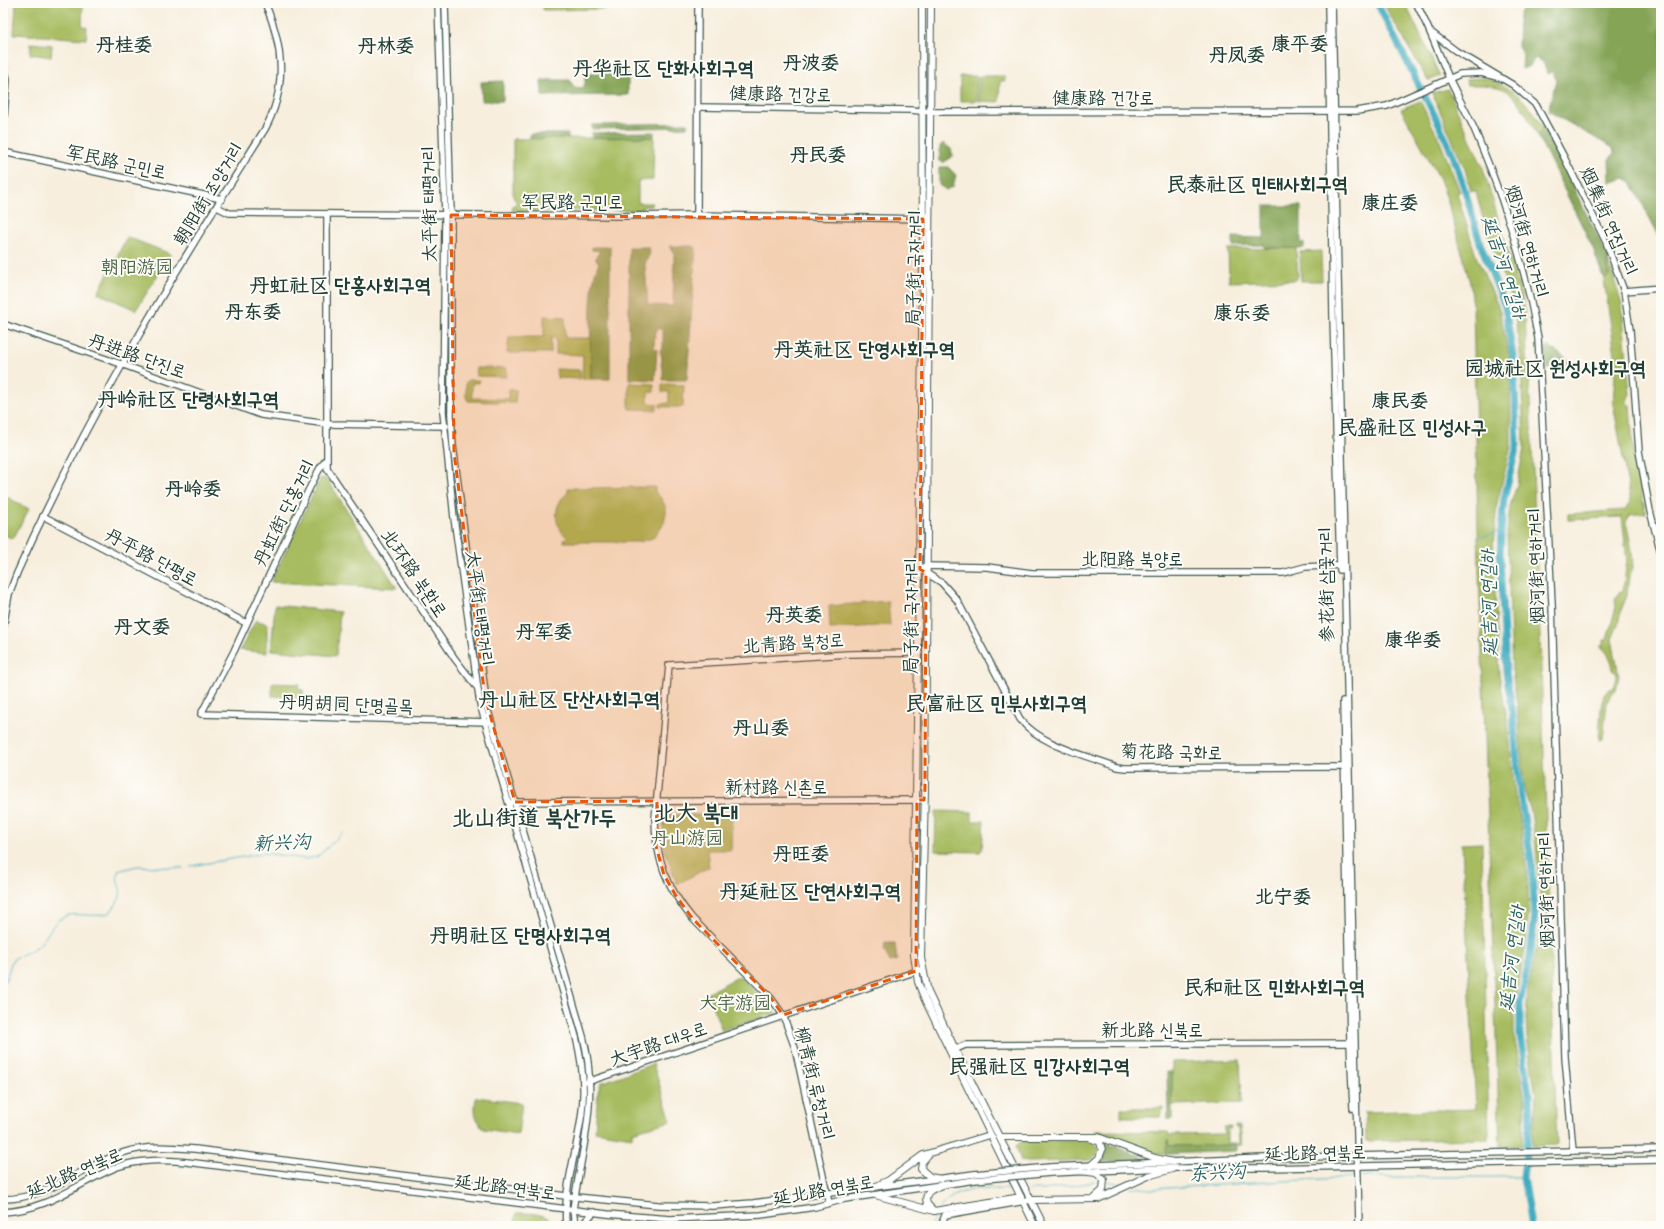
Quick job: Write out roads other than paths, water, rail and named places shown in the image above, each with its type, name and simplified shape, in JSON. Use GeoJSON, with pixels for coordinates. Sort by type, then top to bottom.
{"type":"FeatureCollection","features":[{"type":"Feature","properties":{"kind":"main road","name":"朝阳街 조양거리"},"geometry":{"type":"LineString","coordinates":[[3,628],[12,584],[43,516],[94,413],[121,364],[269,121],[279,92],[281,74],[279,45],[265,3]]}},
{"type":"Feature","properties":{"kind":"main road","name":"太平街 태평거리"},"geometry":{"type":"LineString","coordinates":[[438,3],[445,215],[442,353],[444,426],[477,687],[515,802],[583,1036],[591,1081],[588,1121],[573,1209],[575,1226]]}},
{"type":"Feature","properties":{"kind":"main road","name":"太平街 태평거리"},"geometry":{"type":"LineString","coordinates":[[445,3],[452,215],[452,426],[488,722],[508,802],[576,1037],[583,1082],[582,1112],[566,1196],[566,1226]]}},
{"type":"Feature","properties":{"kind":"main road"},"geometry":{"type":"LineString","coordinates":[[697,215],[698,3]]}},
{"type":"Feature","properties":{"kind":"main road","name":"局子街 국자거리"},"geometry":{"type":"LineString","coordinates":[[922,3],[922,112],[926,218]]}},
{"type":"Feature","properties":{"kind":"main road","name":"局子街 국자거리"},"geometry":{"type":"LineString","coordinates":[[931,3],[931,112],[926,218],[923,568],[919,653],[914,938],[919,970],[928,992],[991,1136],[1035,1226]]}},
{"type":"Feature","properties":{"kind":"main road","name":"参花街 삼꽃거리"},"geometry":{"type":"LineString","coordinates":[[1328,3],[1347,767],[1352,1043],[1359,1226]]}},
{"type":"Feature","properties":{"kind":"main road","name":"参花街 삼꽃거리"},"geometry":{"type":"LineString","coordinates":[[1331,111],[1332,3]]}},
{"type":"Feature","properties":{"kind":"main road","name":"烟河街 연하거리"},"geometry":{"type":"LineString","coordinates":[[1416,3],[1432,33],[1450,78],[1478,136],[1503,203],[1530,296],[1538,338],[1552,603],[1565,1056],[1573,1151]]}},
{"type":"Feature","properties":{"kind":"main road","name":"烟集街 연집거리"},"geometry":{"type":"LineString","coordinates":[[1432,33],[1530,98],[1542,113],[1606,242],[1624,291],[1630,330],[1639,451],[1649,504],[1661,553]]}},
{"type":"Feature","properties":{"kind":"main road"},"geometry":{"type":"LineString","coordinates":[[3,64],[7,79],[3,129]]}},
{"type":"Feature","properties":{"kind":"main road","name":"健康路 건강로"},"geometry":{"type":"LineString","coordinates":[[698,107],[910,110],[922,112],[1363,111],[1396,102],[1460,74],[1474,72],[1501,78]]}},
{"type":"Feature","properties":{"kind":"main road","name":"军民路 군민로"},"geometry":{"type":"LineString","coordinates":[[3,152],[222,199]]}},
{"type":"Feature","properties":{"kind":"main road","name":"军民路 군민로"},"geometry":{"type":"LineString","coordinates":[[217,207],[229,213],[697,215],[926,218]]}},
{"type":"Feature","properties":{"kind":"main road","name":"丹虹街 단홍거리"},"geometry":{"type":"LineString","coordinates":[[201,714],[309,489],[326,460],[328,424],[327,214]]}},
{"type":"Feature","properties":{"kind":"main road"},"geometry":{"type":"LineString","coordinates":[[1624,291],[1661,288]]}},
{"type":"Feature","properties":{"kind":"main road","name":"丹进路 단진로"},"geometry":{"type":"LineString","coordinates":[[3,324],[121,364],[248,412],[275,418],[328,424],[452,426]]}},
{"type":"Feature","properties":{"kind":"main road","name":"北环路 북환로"},"geometry":{"type":"LineString","coordinates":[[326,460],[327,468],[341,491],[455,659],[485,697]]}},
{"type":"Feature","properties":{"kind":"main road","name":"丹平路 단평로"},"geometry":{"type":"LineString","coordinates":[[43,516],[246,623]]}},
{"type":"Feature","properties":{"kind":"main road","name":"北阳路 북양로"},"geometry":{"type":"LineString","coordinates":[[923,568],[987,567],[1032,572],[1283,573],[1305,567],[1342,565]]}},
{"type":"Feature","properties":{"kind":"main road","name":"局子街 국자거리"},"geometry":{"type":"LineString","coordinates":[[919,970],[924,800],[926,573],[923,568]]}},
{"type":"Feature","properties":{"kind":"main road","name":"菊花路 국화로"},"geometry":{"type":"LineString","coordinates":[[926,573],[942,583],[957,600],[1020,719],[1026,727],[1044,740],[1117,767],[1125,768],[1347,767]]}},
{"type":"Feature","properties":{"kind":"main road","name":"北青路 북청로"},"geometry":{"type":"LineString","coordinates":[[669,665],[849,654],[919,653]]}},
{"type":"Feature","properties":{"kind":"main road","name":"柳青街 류청거리"},"geometry":{"type":"LineString","coordinates":[[669,665],[655,818],[656,846],[664,875],[676,896],[692,918],[772,998],[783,1016],[795,1048],[829,1203]]}},
{"type":"Feature","properties":{"kind":"main road","name":"丹明胡同 단명골목"},"geometry":{"type":"LineString","coordinates":[[201,714],[488,722]]}},
{"type":"Feature","properties":{"kind":"main road","name":"新村路 신촌로"},"geometry":{"type":"LineString","coordinates":[[508,802],[924,800]]}},
{"type":"Feature","properties":{"kind":"main road","name":"大宇路 대우로"},"geometry":{"type":"LineString","coordinates":[[583,1082],[591,1081],[919,970]]}},
{"type":"Feature","properties":{"kind":"main road","name":"新北路 신북로"},"geometry":{"type":"LineString","coordinates":[[953,1051],[965,1045],[1352,1043]]}},
{"type":"Feature","properties":{"kind":"main road","name":"局子街 국자거리"},"geometry":{"type":"LineString","coordinates":[[953,1051],[1000,1138],[1044,1226]]}},
{"type":"Feature","properties":{"kind":"main road"},"geometry":{"type":"LineString","coordinates":[[942,1182],[925,1174],[921,1169],[921,1163],[928,1155],[991,1136]]}},
{"type":"Feature","properties":{"kind":"main road"},"geometry":{"type":"LineString","coordinates":[[872,1188],[889,1180],[923,1155],[991,1136]]}},
{"type":"Feature","properties":{"kind":"main road"},"geometry":{"type":"LineString","coordinates":[[1000,1138],[1098,1137],[1172,1165]]}},
{"type":"Feature","properties":{"kind":"main road"},"geometry":{"type":"LineString","coordinates":[[1000,1138],[1097,1140],[1101,1145],[1102,1152],[1099,1158],[1090,1166]]}},
{"type":"Feature","properties":{"kind":"main road","name":"延北路 연북로"},"geometry":{"type":"LineString","coordinates":[[3,1199],[20,1198],[41,1193],[115,1156],[137,1149],[158,1147],[195,1149],[645,1205],[703,1206],[753,1203],[827,1193],[942,1182]]}},
{"type":"Feature","properties":{"kind":"main road","name":"延北路 연북로"},"geometry":{"type":"LineString","coordinates":[[1050,1170],[1081,1171],[1356,1156],[1661,1149]]}},
{"type":"Feature","properties":{"kind":"main road","name":"延北路 연북로"},"geometry":{"type":"LineString","coordinates":[[3,1212],[46,1204],[117,1168],[133,1163],[161,1160],[594,1212],[670,1219],[727,1218],[790,1211],[975,1177],[1090,1166],[1357,1166],[1661,1160]]}},
{"type":"Feature","properties":{"kind":"main road"},"geometry":{"type":"LineString","coordinates":[[875,1195],[934,1211],[942,1211],[1021,1197],[1098,1199],[1172,1165]]}},
{"type":"Feature","properties":{"kind":"main road"},"geometry":{"type":"LineString","coordinates":[[1030,1198],[1095,1197],[1104,1190],[1104,1182],[1100,1176],[1081,1171]]}},
{"type":"Feature","properties":{"kind":"main road"},"geometry":{"type":"LineString","coordinates":[[934,1211],[927,1204],[925,1197],[928,1191],[942,1182]]}},
{"type":"Feature","properties":{"kind":"main road"},"geometry":{"type":"LineString","coordinates":[[941,1226],[945,1215],[1021,1197]]}},
{"type":"Feature","properties":{"kind":"main road"},"geometry":{"type":"LineString","coordinates":[[581,1226],[594,1212]]}},
{"type":"Feature","properties":{"kind":"waterway","name":"延吉河 연길하"},"geometry":{"type":"LineString","coordinates":[[1377,3],[1439,124],[1453,155],[1480,243],[1505,307],[1514,361],[1517,445],[1504,499],[1500,559],[1506,672],[1512,709],[1520,792],[1531,860],[1535,915],[1530,956],[1520,1004],[1520,1035],[1529,1093],[1530,1120],[1523,1177],[1531,1226]]}},
{"type":"Feature","properties":{"kind":"waterway","name":"新兴沟"},"geometry":{"type":"LineString","coordinates":[[1477,538],[1501,531]]}},
{"type":"Feature","properties":{"kind":"waterway","name":"新兴沟"},"geometry":{"type":"LineString","coordinates":[[191,866],[265,853],[305,859],[317,857],[343,833]]}},
{"type":"Feature","properties":{"kind":"waterway","name":"新兴沟"},"geometry":{"type":"LineString","coordinates":[[3,985],[12,960],[37,947],[54,925],[63,917],[69,915],[103,915],[111,911],[120,898],[121,893],[117,877],[118,871],[137,866],[183,868]]}},
{"type":"Feature","properties":{"kind":"waterway","name":"东兴沟"},"geometry":{"type":"LineString","coordinates":[[1131,1187],[1150,1189],[1355,1177]]}},
{"type":"Feature","properties":{"kind":"waterway","name":"东兴沟"},"geometry":{"type":"LineString","coordinates":[[1360,1177],[1523,1177]]}},
{"type":"Feature","properties":{"kind":"waterway","name":"东兴沟"},"geometry":{"type":"LineString","coordinates":[[1030,1190],[1044,1190],[1100,1181]]}},
{"type":"Feature","properties":{"kind":"waterway","name":"东兴沟"},"geometry":{"type":"LineString","coordinates":[[1107,1181],[1122,1184]]}},
{"type":"Feature","properties":{"kind":"waterway","name":"东兴沟"},"geometry":{"type":"LineString","coordinates":[[940,1208],[947,1200],[964,1191],[984,1189],[1015,1190]]}},
{"type":"Feature","properties":{"kind":"waterway","name":"东兴沟"},"geometry":{"type":"LineString","coordinates":[[930,1226],[938,1213]]}},
{"type":"Feature","properties":{"kind":"district","name":"康平委"},"geometry":{"type":"Point","coordinates":[1300,43]}},
{"type":"Feature","properties":{"kind":"district","name":"丹桂委"},"geometry":{"type":"Point","coordinates":[124,44]}},
{"type":"Feature","properties":{"kind":"district","name":"丹林委"},"geometry":{"type":"Point","coordinates":[386,45]}},
{"type":"Feature","properties":{"kind":"district","name":"丹凤委"},"geometry":{"type":"Point","coordinates":[1237,54]}},
{"type":"Feature","properties":{"kind":"district","name":"丹波委"},"geometry":{"type":"Point","coordinates":[811,62]}},
{"type":"Feature","properties":{"kind":"district","name":"丹华社区 단화사회구역"},"geometry":{"type":"Point","coordinates":[663,68]}},
{"type":"Feature","properties":{"kind":"district","name":"丹民委"},"geometry":{"type":"Point","coordinates":[818,154]}},
{"type":"Feature","properties":{"kind":"district","name":"民泰社区 민태사회구역"},"geometry":{"type":"Point","coordinates":[1257,184]}},
{"type":"Feature","properties":{"kind":"district","name":"康庄委"},"geometry":{"type":"Point","coordinates":[1390,202]}},
{"type":"Feature","properties":{"kind":"district","name":"丹虹社区 단홍사회구역"},"geometry":{"type":"Point","coordinates":[340,285]}},
{"type":"Feature","properties":{"kind":"district","name":"丹东委"},"geometry":{"type":"Point","coordinates":[253,311]}},
{"type":"Feature","properties":{"kind":"district","name":"康乐委"},"geometry":{"type":"Point","coordinates":[1242,312]}},
{"type":"Feature","properties":{"kind":"district","name":"丹英社区 단영사회구역"},"geometry":{"type":"Point","coordinates":[864,349]}},
{"type":"Feature","properties":{"kind":"district","name":"园城社区 원성사회구역"},"geometry":{"type":"Point","coordinates":[1555,368]}},
{"type":"Feature","properties":{"kind":"district","name":"丹岭社区 단령사회구역"},"geometry":{"type":"Point","coordinates":[188,399]}},
{"type":"Feature","properties":{"kind":"district","name":"康民委"},"geometry":{"type":"Point","coordinates":[1400,400]}},
{"type":"Feature","properties":{"kind":"district","name":"民盛社区 민성사구"},"geometry":{"type":"Point","coordinates":[1412,427]}},
{"type":"Feature","properties":{"kind":"district","name":"丹岭委"},"geometry":{"type":"Point","coordinates":[193,488]}},
{"type":"Feature","properties":{"kind":"district","name":"丹英委"},"geometry":{"type":"Point","coordinates":[794,614]}},
{"type":"Feature","properties":{"kind":"district","name":"丹文委"},"geometry":{"type":"Point","coordinates":[142,626]}},
{"type":"Feature","properties":{"kind":"district","name":"丹军委"},"geometry":{"type":"Point","coordinates":[544,631]}},
{"type":"Feature","properties":{"kind":"district","name":"康华委"},"geometry":{"type":"Point","coordinates":[1413,639]}},
{"type":"Feature","properties":{"kind":"district","name":"丹山社区 단산사회구역"},"geometry":{"type":"Point","coordinates":[569,699]}},
{"type":"Feature","properties":{"kind":"district","name":"民富社区 민부사회구역"},"geometry":{"type":"Point","coordinates":[996,703]}},
{"type":"Feature","properties":{"kind":"district","name":"丹山委"},"geometry":{"type":"Point","coordinates":[761,727]}},
{"type":"Feature","properties":{"kind":"district","name":"北大 북대"},"geometry":{"type":"Point","coordinates":[696,812]}},
{"type":"Feature","properties":{"kind":"district","name":"北山街道 북산가두"},"geometry":{"type":"Point","coordinates":[534,817]}},
{"type":"Feature","properties":{"kind":"district","name":"丹旺委"},"geometry":{"type":"Point","coordinates":[801,853]}},
{"type":"Feature","properties":{"kind":"district","name":"丹延社区 단연사회구역"},"geometry":{"type":"Point","coordinates":[810,891]}},
{"type":"Feature","properties":{"kind":"district","name":"北宁委"},"geometry":{"type":"Point","coordinates":[1283,896]}},
{"type":"Feature","properties":{"kind":"district","name":"丹明社区 단명사회구역"},"geometry":{"type":"Point","coordinates":[520,935]}},
{"type":"Feature","properties":{"kind":"district","name":"民和社区 민화사회구역"},"geometry":{"type":"Point","coordinates":[1274,987]}},
{"type":"Feature","properties":{"kind":"district","name":"民强社区 민강사회구역"},"geometry":{"type":"Point","coordinates":[1039,1066]}},
{"type":"Feature","properties":{"kind":"park label","name":"朝阳游园"},"geometry":{"type":"Point","coordinates":[137,267]}},
{"type":"Feature","properties":{"kind":"park label","name":"丹山游园"},"geometry":{"type":"Point","coordinates":[687,838]}},
{"type":"Feature","properties":{"kind":"park label","name":"大宇游园"},"geometry":{"type":"Point","coordinates":[735,1003]}}]}
